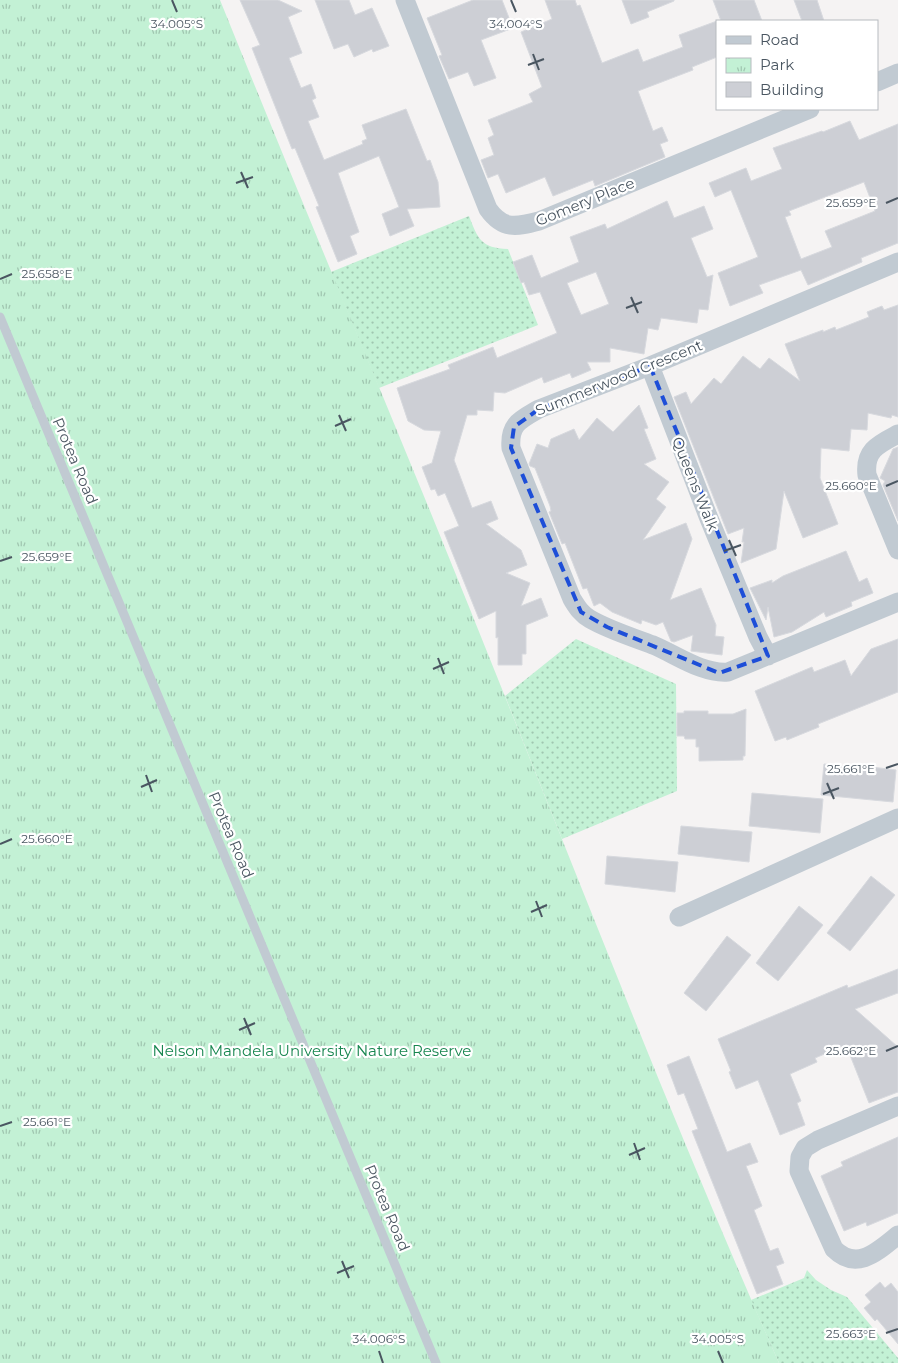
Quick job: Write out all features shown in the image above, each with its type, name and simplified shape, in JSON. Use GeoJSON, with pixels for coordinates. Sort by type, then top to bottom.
{"type":"FeatureCollection","features":[{"type":"Feature","properties":{"kind":"street","name":"Gomery Place"},"geometry":{"type":"LineString","coordinates":[[404,0],[488,209],[505,224],[512,226],[539,221],[808,110]]}},
{"type":"Feature","properties":{"kind":"street"},"geometry":{"type":"LineString","coordinates":[[878,82],[898,73]]}},
{"type":"Feature","properties":{"kind":"street","name":"Summerwood Crescent"},"geometry":{"type":"LineString","coordinates":[[898,262],[650,366],[538,410],[522,418],[514,426],[510,436],[511,448],[572,599],[581,612],[589,618],[708,670],[719,673],[728,672],[898,602]]}},
{"type":"Feature","properties":{"kind":"street","name":"Queens Walk"},"geometry":{"type":"LineString","coordinates":[[650,366],[708,516],[758,637],[768,656]]}},
{"type":"Feature","properties":{"kind":"street"},"geometry":{"type":"LineString","coordinates":[[898,434],[878,445],[871,452],[866,464],[867,475],[898,550]]}},
{"type":"Feature","properties":{"kind":"street"},"geometry":{"type":"LineString","coordinates":[[679,917],[898,818]]}},
{"type":"Feature","properties":{"kind":"street"},"geometry":{"type":"LineString","coordinates":[[898,1106],[830,1134],[805,1148],[800,1157],[799,1171],[834,1249],[842,1257],[853,1260],[863,1258],[875,1253],[898,1235]]}},
{"type":"Feature","properties":{"kind":"lane","name":"Protea Road"},"geometry":{"type":"LineString","coordinates":[[0,317],[436,1363]]}},
{"type":"Feature","properties":{"kind":"highlighted area"},"geometry":{"type":"Polygon","coordinates":[[[650,366],[768,656],[719,673],[607,627],[581,612],[511,448],[514,427],[539,409],[650,366]]]}},
{"type":"Feature","properties":{"kind":"green space","name":"Nelson Mandela University Nature Reserve"},"geometry":{"type":"Polygon","coordinates":[[[0,0],[220,0],[471,611],[673,1115],[779,1363],[0,1363],[0,0]]]}},
{"type":"Feature","properties":{"kind":"green space"},"geometry":{"type":"Polygon","coordinates":[[[469,216],[475,231],[482,241],[492,247],[508,249],[538,325],[379,388],[331,272],[469,216]]]}},
{"type":"Feature","properties":{"kind":"green space"},"geometry":{"type":"Polygon","coordinates":[[[576,639],[676,684],[677,791],[562,839],[505,696],[576,639]]]}},
{"type":"Feature","properties":{"kind":"green space"},"geometry":{"type":"Polygon","coordinates":[[[807,1270],[816,1280],[831,1290],[847,1297],[898,1358],[898,1363],[779,1363],[751,1300],[804,1278],[807,1270]]]}},
{"type":"Feature","properties":{"kind":"building"},"geometry":{"type":"Polygon","coordinates":[[[240,0],[278,0],[302,11],[288,17],[302,53],[289,58],[301,88],[311,84],[316,98],[312,100],[319,117],[308,121],[324,160],[363,144],[362,141],[367,139],[362,125],[406,109],[427,161],[430,160],[438,182],[440,207],[407,209],[414,226],[390,236],[382,214],[399,207],[379,156],[338,173],[359,232],[350,236],[357,254],[338,262],[316,207],[319,206],[295,148],[292,149],[252,48],[260,45],[240,0]]]}},
{"type":"Feature","properties":{"kind":"building"},"geometry":{"type":"Polygon","coordinates":[[[315,0],[349,0],[355,15],[372,8],[389,46],[373,52],[372,49],[354,57],[348,44],[334,49],[315,0]]]}},
{"type":"Feature","properties":{"kind":"building"},"geometry":{"type":"Polygon","coordinates":[[[473,0],[502,0],[513,28],[481,40],[496,78],[474,86],[468,72],[449,79],[439,56],[442,55],[427,18],[473,0]]]}},
{"type":"Feature","properties":{"kind":"building"},"geometry":{"type":"Polygon","coordinates":[[[545,0],[575,0],[577,6],[580,5],[602,63],[638,49],[643,62],[683,47],[679,35],[716,21],[716,57],[692,67],[693,70],[638,91],[653,131],[662,127],[668,141],[660,144],[665,157],[595,186],[593,180],[553,196],[545,177],[506,193],[498,174],[488,178],[481,160],[494,155],[488,138],[494,135],[488,120],[533,102],[529,94],[542,87],[521,32],[552,19],[545,0]]]}},
{"type":"Feature","properties":{"kind":"building"},"geometry":{"type":"Polygon","coordinates":[[[622,0],[674,1],[647,12],[649,17],[631,24],[622,0]]]}},
{"type":"Feature","properties":{"kind":"building"},"geometry":{"type":"Polygon","coordinates":[[[713,0],[754,0],[762,20],[721,20],[713,0]]]}},
{"type":"Feature","properties":{"kind":"building"},"geometry":{"type":"Polygon","coordinates":[[[794,0],[817,0],[824,20],[802,20],[794,0]]]}},
{"type":"Feature","properties":{"kind":"building"},"geometry":{"type":"Polygon","coordinates":[[[850,121],[859,140],[898,124],[898,243],[861,258],[862,262],[808,285],[801,270],[759,285],[763,293],[730,306],[718,273],[758,257],[731,190],[715,197],[709,183],[746,168],[751,181],[782,169],[773,148],[850,121]],[[864,182],[789,211],[791,215],[785,217],[801,259],[832,247],[825,231],[875,211],[864,182]]]}},
{"type":"Feature","properties":{"kind":"building"},"geometry":{"type":"Polygon","coordinates":[[[667,201],[674,218],[704,206],[713,229],[691,238],[707,277],[713,275],[708,310],[699,309],[697,323],[661,318],[658,330],[648,328],[644,354],[610,348],[610,362],[587,362],[591,370],[572,378],[570,373],[544,383],[542,377],[505,393],[494,392],[493,411],[477,410],[477,415],[467,415],[454,460],[472,508],[491,501],[498,519],[486,524],[521,550],[527,565],[506,573],[530,583],[521,606],[541,598],[548,616],[526,625],[526,654],[522,654],[522,665],[498,665],[496,611],[479,619],[444,532],[459,526],[445,493],[438,496],[435,489],[431,490],[422,467],[432,463],[441,431],[424,430],[408,421],[397,388],[450,369],[448,365],[493,347],[497,358],[557,333],[540,292],[529,295],[524,282],[521,283],[513,262],[532,255],[541,278],[579,262],[570,237],[605,224],[607,229],[667,201]],[[596,272],[567,283],[581,315],[609,304],[596,272]]]}},
{"type":"Feature","properties":{"kind":"building"},"geometry":{"type":"Polygon","coordinates":[[[898,305],[898,417],[892,415],[891,418],[868,413],[867,430],[851,429],[849,451],[821,448],[820,478],[838,524],[803,538],[784,491],[776,549],[741,563],[744,528],[728,534],[674,397],[686,392],[691,404],[714,378],[721,384],[743,356],[760,369],[769,358],[800,381],[785,344],[823,330],[823,332],[835,327],[836,330],[869,317],[867,312],[882,306],[884,310],[898,305]]]}},
{"type":"Feature","properties":{"kind":"building"},"geometry":{"type":"Polygon","coordinates":[[[639,405],[648,428],[644,429],[656,459],[644,464],[669,482],[656,499],[666,507],[643,540],[686,523],[692,539],[670,600],[701,588],[716,625],[715,636],[724,637],[722,655],[691,651],[693,635],[674,642],[671,641],[663,622],[656,625],[642,620],[641,624],[612,612],[600,603],[594,606],[587,588],[583,589],[565,543],[562,544],[549,512],[551,511],[550,506],[535,468],[529,464],[537,444],[548,448],[551,439],[574,429],[579,440],[597,418],[613,432],[639,405]]]}},
{"type":"Feature","properties":{"kind":"building"},"geometry":{"type":"Polygon","coordinates":[[[898,447],[898,521],[883,485],[885,481],[880,478],[893,449],[898,447]]]}},
{"type":"Feature","properties":{"kind":"building"},"geometry":{"type":"Polygon","coordinates":[[[846,551],[859,582],[867,578],[873,593],[851,602],[852,606],[826,617],[824,612],[792,632],[774,637],[768,607],[766,620],[750,588],[772,580],[772,583],[783,576],[846,551]]]}},
{"type":"Feature","properties":{"kind":"building"},"geometry":{"type":"Polygon","coordinates":[[[898,639],[898,692],[818,724],[819,727],[787,740],[786,737],[775,741],[755,691],[812,667],[814,672],[845,660],[851,676],[871,649],[898,639]]]}},
{"type":"Feature","properties":{"kind":"building"},"geometry":{"type":"Polygon","coordinates":[[[746,709],[745,756],[743,756],[743,760],[699,761],[699,747],[696,747],[696,739],[685,739],[684,736],[677,736],[677,713],[684,713],[684,711],[708,711],[708,714],[733,714],[746,709]]]}},
{"type":"Feature","properties":{"kind":"building"},"geometry":{"type":"Polygon","coordinates":[[[824,764],[847,766],[847,764],[896,770],[893,802],[821,795],[824,764]]]}},
{"type":"Feature","properties":{"kind":"building"},"geometry":{"type":"Polygon","coordinates":[[[752,793],[823,799],[820,833],[749,826],[752,793]]]}},
{"type":"Feature","properties":{"kind":"building"},"geometry":{"type":"Polygon","coordinates":[[[681,826],[752,832],[749,862],[678,854],[681,826]]]}},
{"type":"Feature","properties":{"kind":"building"},"geometry":{"type":"Polygon","coordinates":[[[607,856],[678,862],[675,892],[605,884],[607,856]]]}},
{"type":"Feature","properties":{"kind":"building"},"geometry":{"type":"Polygon","coordinates":[[[871,876],[895,895],[850,951],[827,933],[871,876]]]}},
{"type":"Feature","properties":{"kind":"building"},"geometry":{"type":"Polygon","coordinates":[[[799,906],[823,925],[778,981],[756,963],[799,906]]]}},
{"type":"Feature","properties":{"kind":"building"},"geometry":{"type":"Polygon","coordinates":[[[727,936],[751,955],[706,1011],[684,993],[727,936]]]}},
{"type":"Feature","properties":{"kind":"building"},"geometry":{"type":"Polygon","coordinates":[[[898,969],[898,993],[855,1009],[898,1047],[898,1092],[869,1103],[846,1045],[815,1058],[817,1062],[790,1074],[801,1101],[797,1103],[805,1125],[780,1135],[758,1080],[736,1089],[718,1039],[847,985],[848,988],[898,969]]]}},
{"type":"Feature","properties":{"kind":"building"},"geometry":{"type":"Polygon","coordinates":[[[689,1056],[727,1152],[750,1143],[758,1162],[746,1166],[762,1206],[754,1210],[770,1251],[778,1248],[784,1263],[776,1266],[783,1284],[757,1294],[692,1131],[698,1129],[684,1093],[678,1095],[667,1065],[689,1056]]]}},
{"type":"Feature","properties":{"kind":"building"},"geometry":{"type":"Polygon","coordinates":[[[898,1137],[898,1213],[867,1226],[866,1222],[844,1231],[821,1176],[843,1166],[841,1162],[898,1137]]]}},
{"type":"Feature","properties":{"kind":"building"},"geometry":{"type":"Polygon","coordinates":[[[880,1282],[885,1288],[891,1283],[898,1292],[898,1344],[877,1319],[875,1321],[864,1308],[871,1302],[865,1295],[880,1282]]]}}]}
